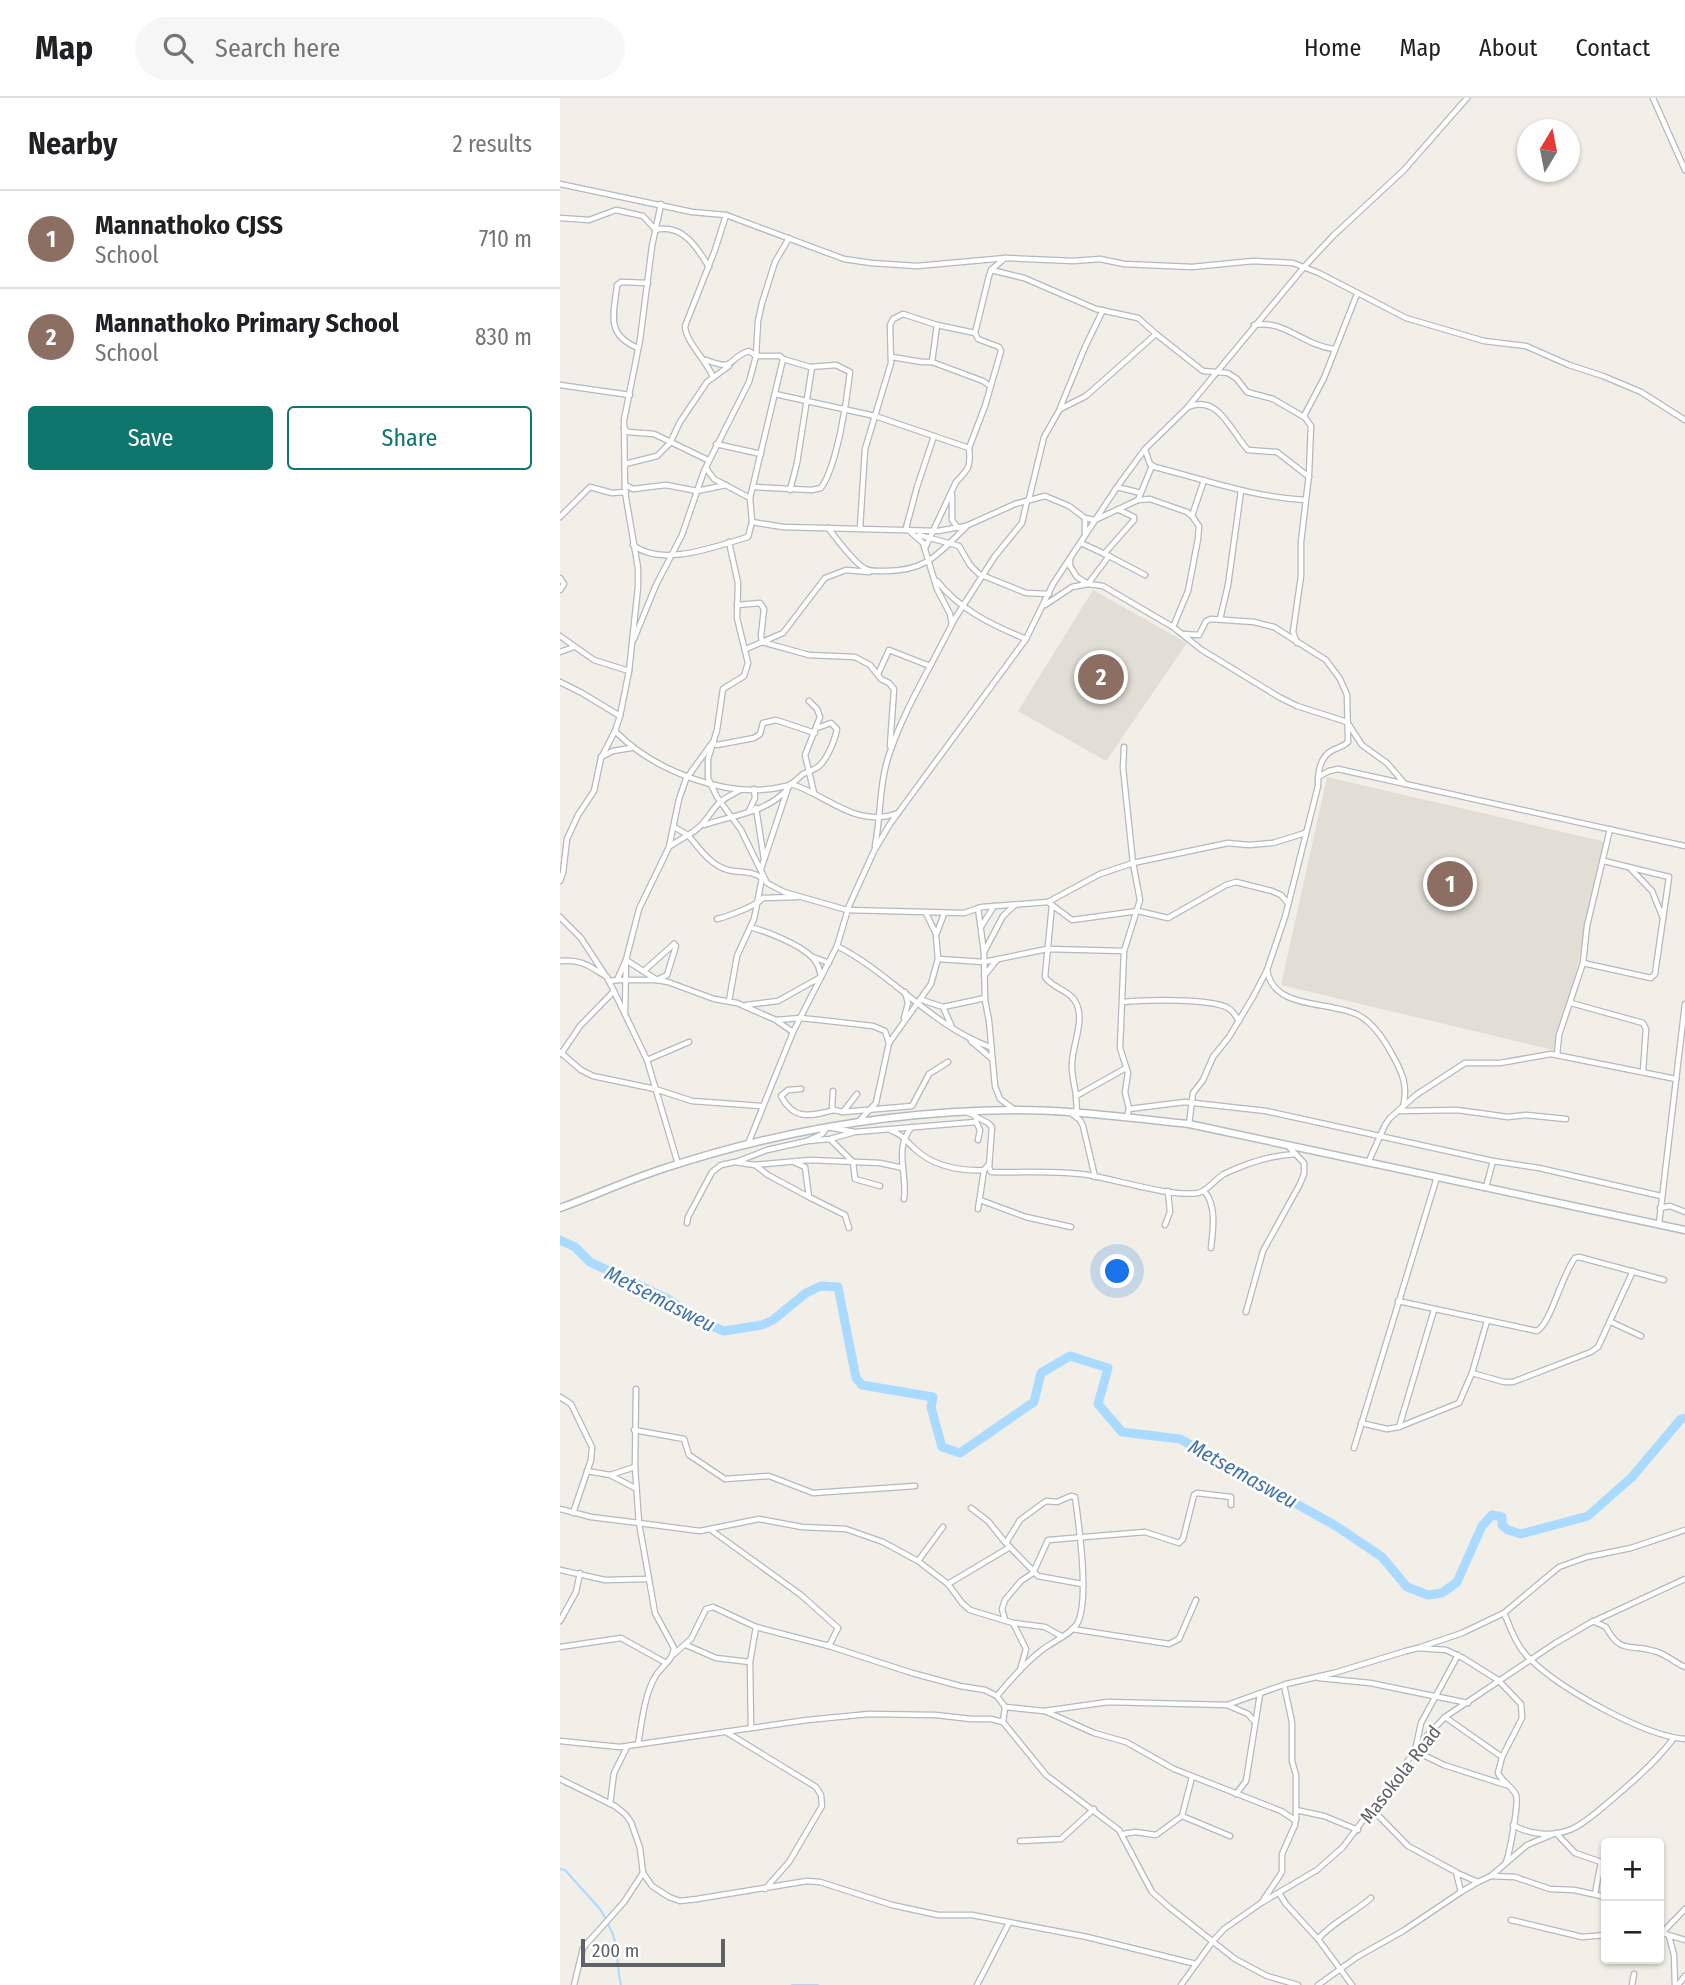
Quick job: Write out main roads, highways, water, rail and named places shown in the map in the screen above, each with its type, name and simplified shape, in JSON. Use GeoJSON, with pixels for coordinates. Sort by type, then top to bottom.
{"type":"FeatureCollection","features":[{"type":"Feature","properties":{"kind":"waterway","name":"Metsemasweu"},"geometry":{"type":"LineString","coordinates":[[560,1240],[575,1247],[590,1262],[668,1299],[704,1323],[724,1331],[762,1325],[773,1320],[806,1293],[821,1286],[838,1287],[856,1378],[862,1385],[933,1397],[931,1407],[942,1447],[960,1453],[1034,1402],[1041,1373],[1070,1356],[1108,1368],[1098,1404],[1122,1432],[1180,1439],[1336,1526],[1382,1557],[1407,1587],[1428,1595],[1442,1593],[1457,1582],[1482,1526],[1492,1515],[1502,1517],[1502,1525],[1521,1534],[1588,1516],[1632,1477],[1681,1419],[1685,1418]]}},
{"type":"Feature","properties":{"kind":"waterway"},"geometry":{"type":"LineString","coordinates":[[560,1869],[565,1870],[606,1919]]}},
{"type":"Feature","properties":{"kind":"waterway"},"geometry":{"type":"LineString","coordinates":[[608,1924],[616,1947],[621,1985]]}},
{"type":"Feature","properties":{"kind":"waterway"},"geometry":{"type":"LineString","coordinates":[[792,1985],[818,1985]]}},
{"type":"Feature","properties":{"kind":"place","name":"Mannathoko Primary School"},"geometry":{"type":"Point","coordinates":[1101,677]}},
{"type":"Feature","properties":{"kind":"place","name":"Mannathoko CJSS"},"geometry":{"type":"Point","coordinates":[1450,884]}}]}
